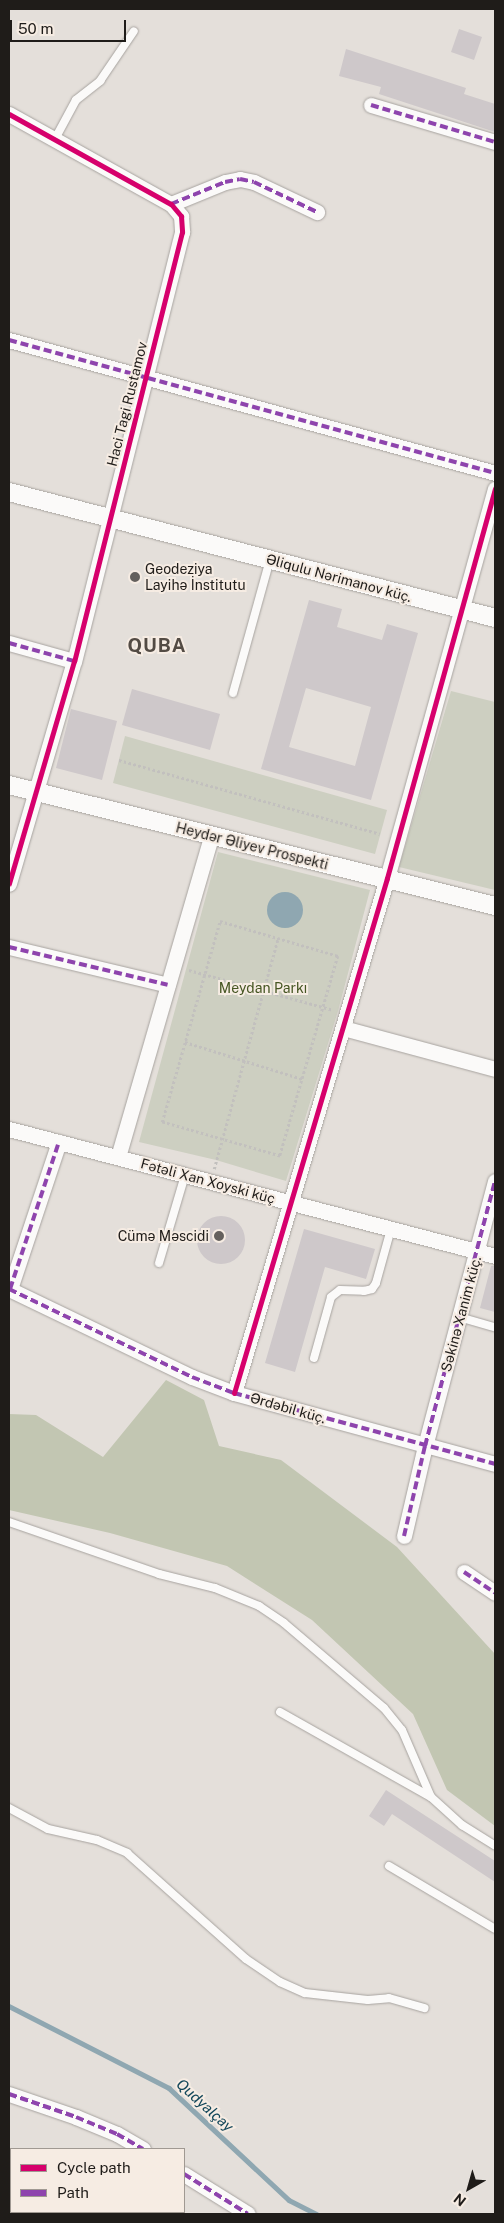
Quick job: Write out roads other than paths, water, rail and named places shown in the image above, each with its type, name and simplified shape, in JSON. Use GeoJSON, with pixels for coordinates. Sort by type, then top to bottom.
{"type":"FeatureCollection","features":[{"type":"Feature","properties":{"kind":"street"},"geometry":{"type":"LineString","coordinates":[[371,105],[495,142]]}},
{"type":"Feature","properties":{"kind":"street"},"geometry":{"type":"LineString","coordinates":[[9,114],[171,204],[225,182],[240,179],[254,182],[317,212]]}},
{"type":"Feature","properties":{"kind":"street","name":"Haci Tagi Rustamov"},"geometry":{"type":"LineString","coordinates":[[9,884],[74,661],[182,232],[181,216],[171,204]]}},
{"type":"Feature","properties":{"kind":"street"},"geometry":{"type":"LineString","coordinates":[[9,340],[495,473]]}},
{"type":"Feature","properties":{"kind":"street"},"geometry":{"type":"LineString","coordinates":[[234,1393],[386,878],[495,489]]}},
{"type":"Feature","properties":{"kind":"street","name":"Əliqulu Nərimanov küç."},"geometry":{"type":"LineString","coordinates":[[9,492],[495,618]]}},
{"type":"Feature","properties":{"kind":"street"},"geometry":{"type":"LineString","coordinates":[[9,643],[74,661]]}},
{"type":"Feature","properties":{"kind":"street","name":"Heydər Əliyev Prospekti"},"geometry":{"type":"LineString","coordinates":[[9,785],[495,906]]}},
{"type":"Feature","properties":{"kind":"street"},"geometry":{"type":"LineString","coordinates":[[118,1157],[211,836]]}},
{"type":"Feature","properties":{"kind":"street"},"geometry":{"type":"LineString","coordinates":[[9,947],[168,985]]}},
{"type":"Feature","properties":{"kind":"street"},"geometry":{"type":"LineString","coordinates":[[344,1021],[495,1070]]}},
{"type":"Feature","properties":{"kind":"street","name":"Fətəli Xan Xoyski küç"},"geometry":{"type":"LineString","coordinates":[[9,1129],[495,1256]]}},
{"type":"Feature","properties":{"kind":"street"},"geometry":{"type":"LineString","coordinates":[[10,1289],[59,1142]]}},
{"type":"Feature","properties":{"kind":"street","name":"Səkinə Xanim küç."},"geometry":{"type":"LineString","coordinates":[[404,1536],[425,1446],[478,1252],[495,1181]]}},
{"type":"Feature","properties":{"kind":"street","name":"Ərdəbil küç."},"geometry":{"type":"LineString","coordinates":[[10,1289],[192,1377],[234,1393],[495,1464]]}},
{"type":"Feature","properties":{"kind":"street"},"geometry":{"type":"LineString","coordinates":[[464,1572],[495,1594]]}},
{"type":"Feature","properties":{"kind":"street"},"geometry":{"type":"LineString","coordinates":[[9,2094],[85,2120],[118,2134],[141,2148]]}},
{"type":"Feature","properties":{"kind":"street"},"geometry":{"type":"LineString","coordinates":[[185,2175],[248,2214]]}},
{"type":"Feature","properties":{"kind":"lane"},"geometry":{"type":"LineString","coordinates":[[54,139],[76,100],[100,81],[134,31]]}},
{"type":"Feature","properties":{"kind":"lane"},"geometry":{"type":"LineString","coordinates":[[233,693],[270,560]]}},
{"type":"Feature","properties":{"kind":"lane"},"geometry":{"type":"LineString","coordinates":[[159,1263],[185,1175]]}},
{"type":"Feature","properties":{"kind":"lane"},"geometry":{"type":"LineString","coordinates":[[314,1358],[331,1297],[340,1290],[364,1291],[372,1289],[376,1283],[391,1229]]}},
{"type":"Feature","properties":{"kind":"lane"},"geometry":{"type":"LineString","coordinates":[[459,1317],[495,1327]]}},
{"type":"Feature","properties":{"kind":"lane"},"geometry":{"type":"LineString","coordinates":[[9,1522],[159,1574],[215,1588],[259,1606],[284,1623],[384,1708],[402,1730],[432,1797]]}},
{"type":"Feature","properties":{"kind":"lane"},"geometry":{"type":"LineString","coordinates":[[280,1712],[432,1797],[462,1825],[495,1846]]}},
{"type":"Feature","properties":{"kind":"lane"},"geometry":{"type":"LineString","coordinates":[[9,1808],[48,1829],[97,1840],[127,1853],[246,1958],[280,1982],[305,1993],[368,2000],[389,1998],[425,2008]]}},
{"type":"Feature","properties":{"kind":"lane"},"geometry":{"type":"LineString","coordinates":[[389,1866],[495,1929]]}},
{"type":"Feature","properties":{"kind":"water"},"geometry":{"type":"Polygon","coordinates":[[[285,892],[297,898],[303,910],[297,922],[285,928],[273,922],[267,910],[273,898],[285,892]]]}},
{"type":"Feature","properties":{"kind":"waterway","name":"Qudyalçay"},"geometry":{"type":"LineString","coordinates":[[9,2006],[169,2088],[289,2200],[317,2214]]}},
{"type":"Feature","properties":{"kind":"place","name":"Geodeziya Layihə İnstitutu"},"geometry":{"type":"Point","coordinates":[135,577]}},
{"type":"Feature","properties":{"kind":"place","name":"Cümə Məscidi"},"geometry":{"type":"Point","coordinates":[219,1236]}},
{"type":"Feature","properties":{"kind":"district","name":"QUBA"},"geometry":{"type":"Point","coordinates":[157,646]}},
{"type":"Feature","properties":{"kind":"park label","name":"Meydan Parkı"},"geometry":{"type":"Point","coordinates":[263,988]}}]}
